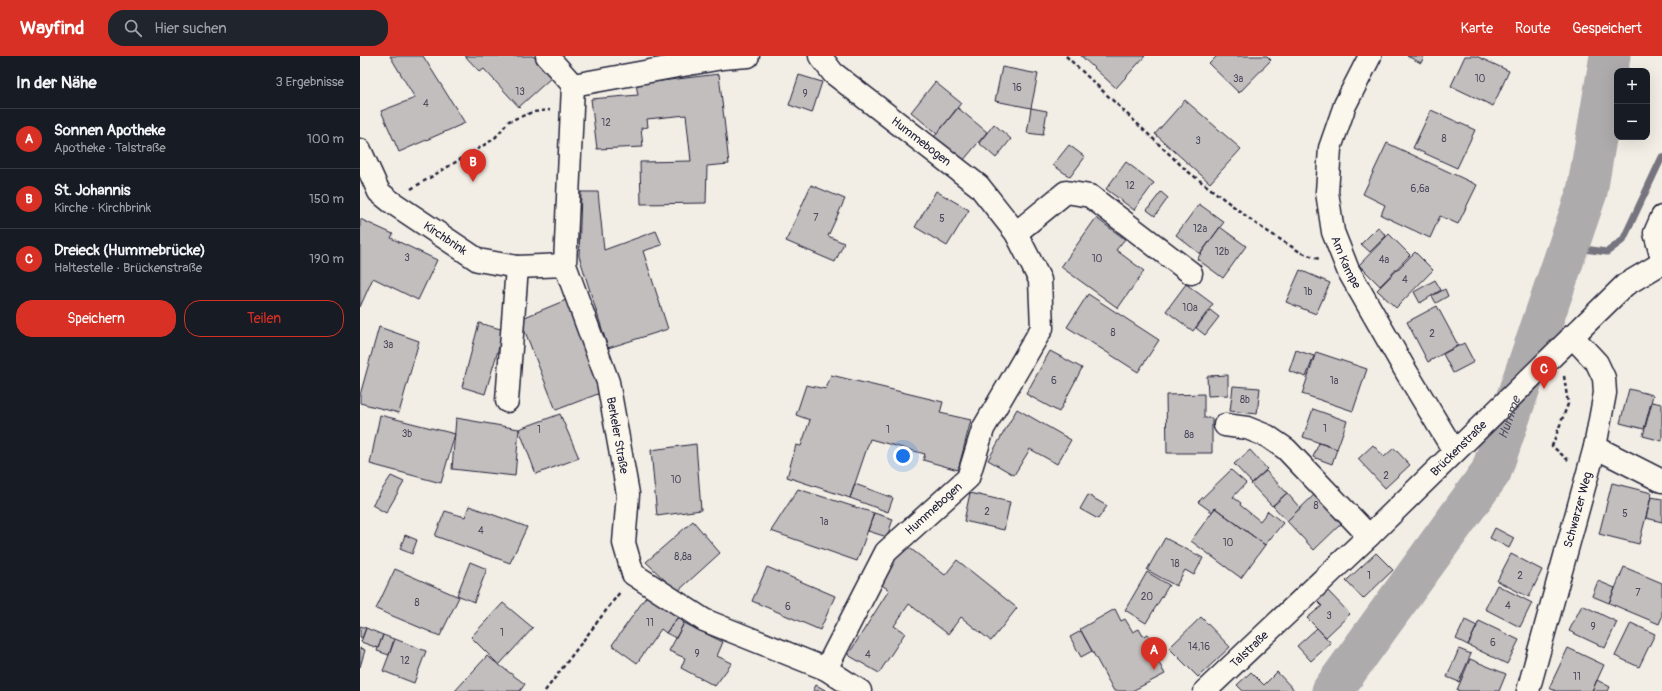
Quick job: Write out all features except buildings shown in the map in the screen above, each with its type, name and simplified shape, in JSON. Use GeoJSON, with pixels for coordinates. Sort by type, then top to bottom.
{"type":"FeatureCollection","features":[{"type":"Feature","properties":{"kind":"street"},"geometry":{"type":"LineString","coordinates":[[547,56],[573,85],[722,58],[748,56]]}},
{"type":"Feature","properties":{"kind":"street","name":"Hummebogen"},"geometry":{"type":"LineString","coordinates":[[820,56],[833,73],[979,186],[1016,233],[1040,280],[1042,328],[983,429],[968,478],[886,552],[826,669]]}},
{"type":"Feature","properties":{"kind":"street","name":"Am Kampe"},"geometry":{"type":"LineString","coordinates":[[1370,56],[1345,105],[1330,148],[1327,192],[1333,232],[1348,270],[1454,451]]}},
{"type":"Feature","properties":{"kind":"street","name":"Berkeler Straße"},"geometry":{"type":"LineString","coordinates":[[573,85],[565,265],[608,382],[628,494],[624,543],[633,574]]}},
{"type":"Feature","properties":{"kind":"street","name":"Kirchbrink"},"geometry":{"type":"LineString","coordinates":[[360,150],[366,184],[478,260],[517,267],[565,265]]}},
{"type":"Feature","properties":{"kind":"street"},"geometry":{"type":"LineString","coordinates":[[1016,233],[1066,192],[1090,196],[1191,273]]}},
{"type":"Feature","properties":{"kind":"street"},"geometry":{"type":"LineString","coordinates":[[1662,217],[1655,233],[1662,259]]}},
{"type":"Feature","properties":{"kind":"street","name":"Brückenstraße"},"geometry":{"type":"LineString","coordinates":[[1277,623],[1625,285],[1662,263]]}},
{"type":"Feature","properties":{"kind":"street"},"geometry":{"type":"LineString","coordinates":[[507,401],[517,267]]}},
{"type":"Feature","properties":{"kind":"street","name":"Schwarzer Weg"},"geometry":{"type":"LineString","coordinates":[[1528,691],[1595,447],[1605,393],[1604,378],[1597,364],[1572,336]]}},
{"type":"Feature","properties":{"kind":"street"},"geometry":{"type":"LineString","coordinates":[[1225,425],[1247,428],[1267,436],[1286,449],[1368,536]]}},
{"type":"Feature","properties":{"kind":"street"},"geometry":{"type":"LineString","coordinates":[[1595,447],[1662,481]]}},
{"type":"Feature","properties":{"kind":"street"},"geometry":{"type":"LineString","coordinates":[[633,574],[704,620],[826,669],[860,691]]}},
{"type":"Feature","properties":{"kind":"street","name":"Talstraße"},"geometry":{"type":"LineString","coordinates":[[1205,691],[1277,623]]}},
{"type":"Feature","properties":{"kind":"path"},"geometry":{"type":"LineString","coordinates":[[1066,56],[1186,170],[1259,226],[1300,252],[1348,270]]}},
{"type":"Feature","properties":{"kind":"path"},"geometry":{"type":"LineString","coordinates":[[390,201],[494,140],[509,121],[533,112],[553,110]]}},
{"type":"Feature","properties":{"kind":"path"},"geometry":{"type":"LineString","coordinates":[[1550,358],[1564,376],[1568,404],[1552,446],[1587,476]]}},
{"type":"Feature","properties":{"kind":"path"},"geometry":{"type":"LineString","coordinates":[[545,691],[633,574]]}},
{"type":"Feature","properties":{"kind":"waterway","name":"Humme"},"geometry":{"type":"LineString","coordinates":[[1332,691],[1491,472],[1587,192],[1610,56]]}},
{"type":"Feature","properties":{"kind":"waterway"},"geometry":{"type":"LineString","coordinates":[[1568,247],[1607,252],[1623,240],[1662,157]]}},
{"type":"Feature","properties":{"kind":"place","name":"St. Johannis"},"geometry":{"type":"Point","coordinates":[473,182]}},
{"type":"Feature","properties":{"kind":"place","name":"Dreieck (Hummebrücke)"},"geometry":{"type":"Point","coordinates":[1544,389]}},
{"type":"Feature","properties":{"kind":"place","name":"Sonnen Apotheke"},"geometry":{"type":"Point","coordinates":[1154,670]}}]}
